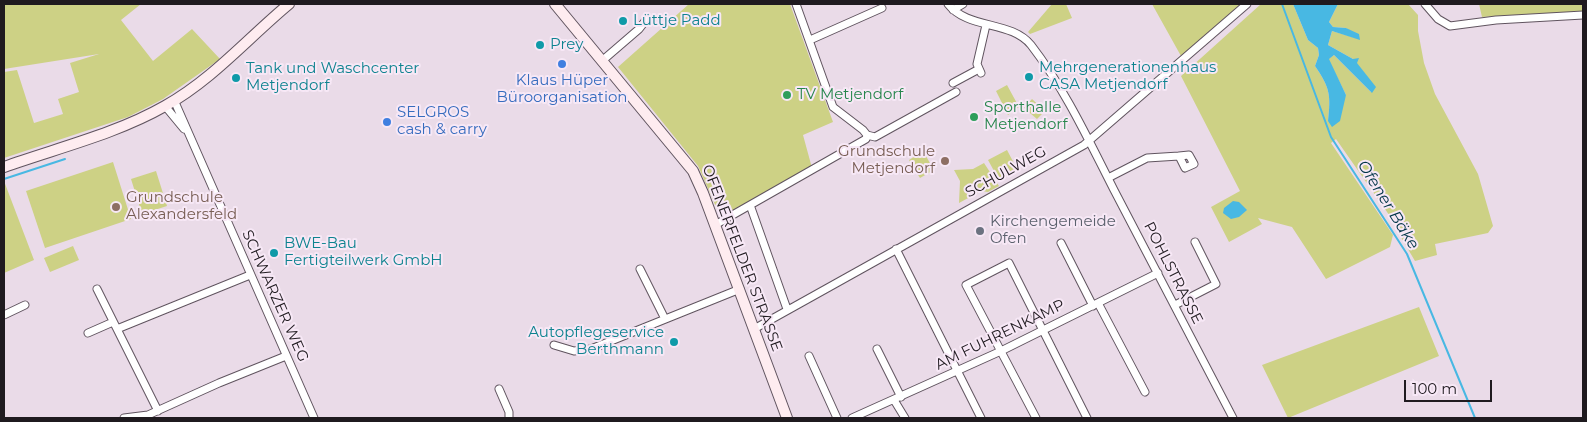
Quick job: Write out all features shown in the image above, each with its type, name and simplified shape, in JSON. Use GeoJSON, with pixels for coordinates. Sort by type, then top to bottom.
{"type":"FeatureCollection","features":[{"type":"Feature","properties":{"kind":"street"},"geometry":{"type":"LineString","coordinates":[[4,167],[130,123],[169,103],[208,76],[289,4]]}},
{"type":"Feature","properties":{"kind":"street","name":"OFENERFELDER STRASSE"},"geometry":{"type":"LineString","coordinates":[[555,4],[688,163],[698,180],[787,418]]}},
{"type":"Feature","properties":{"kind":"street"},"geometry":{"type":"LineString","coordinates":[[796,4],[833,107],[867,135],[875,137],[956,92]]}},
{"type":"Feature","properties":{"kind":"street"},"geometry":{"type":"LineString","coordinates":[[951,7],[963,4]]}},
{"type":"Feature","properties":{"kind":"street","name":"SCHULWEG"},"geometry":{"type":"LineString","coordinates":[[754,329],[1039,171],[1089,140],[1247,4]]}},
{"type":"Feature","properties":{"kind":"street"},"geometry":{"type":"LineString","coordinates":[[1425,4],[1438,19],[1450,26],[1496,20],[1583,15]]}},
{"type":"Feature","properties":{"kind":"street","name":"POHLSTRASSE"},"geometry":{"type":"LineString","coordinates":[[951,7],[986,25],[1014,32],[1031,45],[1083,126],[1108,178],[1233,418]]}},
{"type":"Feature","properties":{"kind":"street"},"geometry":{"type":"LineString","coordinates":[[810,40],[882,8]]}},
{"type":"Feature","properties":{"kind":"street"},"geometry":{"type":"LineString","coordinates":[[603,60],[646,20]]}},
{"type":"Feature","properties":{"kind":"street"},"geometry":{"type":"LineString","coordinates":[[953,83],[980,71],[977,64],[986,25]]}},
{"type":"Feature","properties":{"kind":"street","name":"SCHWARZER WEG"},"geometry":{"type":"LineString","coordinates":[[169,103],[186,131],[314,418]]}},
{"type":"Feature","properties":{"kind":"street","name":"SCHWARZER WEG"},"geometry":{"type":"LineString","coordinates":[[169,103],[186,131]]}},
{"type":"Feature","properties":{"kind":"street"},"geometry":{"type":"LineString","coordinates":[[715,225],[863,141],[867,135]]}},
{"type":"Feature","properties":{"kind":"street"},"geometry":{"type":"LineString","coordinates":[[1108,178],[1147,158],[1179,156]]}},
{"type":"Feature","properties":{"kind":"street"},"geometry":{"type":"LineString","coordinates":[[750,205],[788,309]]}},
{"type":"Feature","properties":{"kind":"street"},"geometry":{"type":"LineString","coordinates":[[1175,305],[1216,284],[1195,242]]}},
{"type":"Feature","properties":{"kind":"street"},"geometry":{"type":"LineString","coordinates":[[1061,243],[1145,392]]}},
{"type":"Feature","properties":{"kind":"street"},"geometry":{"type":"LineString","coordinates":[[896,249],[981,418]]}},
{"type":"Feature","properties":{"kind":"street"},"geometry":{"type":"LineString","coordinates":[[1036,418],[966,285],[1009,262],[1087,418]]}},
{"type":"Feature","properties":{"kind":"street"},"geometry":{"type":"LineString","coordinates":[[640,269],[665,319]]}},
{"type":"Feature","properties":{"kind":"street","name":"AM FUHRENKAMP"},"geometry":{"type":"LineString","coordinates":[[852,418],[1001,351],[1158,273]]}},
{"type":"Feature","properties":{"kind":"street"},"geometry":{"type":"LineString","coordinates":[[88,333],[115,326],[250,275]]}},
{"type":"Feature","properties":{"kind":"street"},"geometry":{"type":"LineString","coordinates":[[97,289],[158,411]]}},
{"type":"Feature","properties":{"kind":"street"},"geometry":{"type":"LineString","coordinates":[[554,345],[574,351],[591,349],[740,289]]}},
{"type":"Feature","properties":{"kind":"street"},"geometry":{"type":"LineString","coordinates":[[4,315],[24,305]]}},
{"type":"Feature","properties":{"kind":"street"},"geometry":{"type":"LineString","coordinates":[[877,348],[904,418]]}},
{"type":"Feature","properties":{"kind":"street"},"geometry":{"type":"LineString","coordinates":[[124,418],[149,417],[219,383],[286,356]]}},
{"type":"Feature","properties":{"kind":"street"},"geometry":{"type":"LineString","coordinates":[[809,356],[837,418]]}},
{"type":"Feature","properties":{"kind":"street"},"geometry":{"type":"LineString","coordinates":[[499,389],[509,412],[509,418]]}},
{"type":"Feature","properties":{"kind":"green space"},"geometry":{"type":"Polygon","coordinates":[[[4,4],[141,4],[121,20],[153,61],[192,29],[220,59],[163,99],[128,117],[4,158],[4,72],[17,70],[34,123],[63,114],[58,99],[79,92],[70,63],[99,54],[4,69],[4,4]]]}},
{"type":"Feature","properties":{"kind":"green space"},"geometry":{"type":"Polygon","coordinates":[[[689,4],[790,4],[833,122],[803,135],[812,168],[721,218],[698,166],[618,67],[689,4]]]}},
{"type":"Feature","properties":{"kind":"green space"},"geometry":{"type":"Polygon","coordinates":[[[1052,4],[1066,4],[1072,18],[1030,34],[1028,32],[1052,4]]]}},
{"type":"Feature","properties":{"kind":"green space"},"geometry":{"type":"Polygon","coordinates":[[[1152,4],[1244,4],[1181,56],[1152,4]]]}},
{"type":"Feature","properties":{"kind":"green space"},"geometry":{"type":"Polygon","coordinates":[[[1261,4],[1293,4],[1308,40],[1318,48],[1319,55],[1315,66],[1324,80],[1328,92],[1328,121],[1346,95],[1328,59],[1334,55],[1371,92],[1375,87],[1353,59],[1328,45],[1332,31],[1359,39],[1346,28],[1333,27],[1329,22],[1338,4],[1408,4],[1418,15],[1418,31],[1424,63],[1435,94],[1478,174],[1493,226],[1488,233],[1435,244],[1437,255],[1415,261],[1399,234],[1401,232],[1336,139],[1331,143],[1393,235],[1390,247],[1326,279],[1292,227],[1258,218],[1262,224],[1229,242],[1211,207],[1240,191],[1181,76],[1261,4]]]}},
{"type":"Feature","properties":{"kind":"green space"},"geometry":{"type":"Polygon","coordinates":[[[1479,4],[1583,4],[1583,12],[1482,17],[1479,4]]]}},
{"type":"Feature","properties":{"kind":"green space"},"geometry":{"type":"Polygon","coordinates":[[[1007,85],[1019,107],[1008,115],[996,91],[1007,85]]]}},
{"type":"Feature","properties":{"kind":"green space"},"geometry":{"type":"Polygon","coordinates":[[[1032,99],[1045,111],[1037,119],[1024,108],[1032,99]]]}},
{"type":"Feature","properties":{"kind":"green space"},"geometry":{"type":"Polygon","coordinates":[[[1007,150],[1017,169],[999,180],[988,160],[1007,150]]]}},
{"type":"Feature","properties":{"kind":"green space"},"geometry":{"type":"Polygon","coordinates":[[[923,151],[934,170],[920,178],[909,160],[923,151]]]}},
{"type":"Feature","properties":{"kind":"green space"},"geometry":{"type":"Polygon","coordinates":[[[113,162],[131,219],[45,248],[26,191],[113,162]]]}},
{"type":"Feature","properties":{"kind":"green space"},"geometry":{"type":"Polygon","coordinates":[[[984,163],[999,186],[988,192],[981,191],[959,203],[960,181],[954,170],[973,169],[984,163]]]}},
{"type":"Feature","properties":{"kind":"green space"},"geometry":{"type":"Polygon","coordinates":[[[156,171],[167,206],[142,214],[131,179],[156,171]]]}},
{"type":"Feature","properties":{"kind":"green space"},"geometry":{"type":"Polygon","coordinates":[[[4,181],[34,260],[4,273],[4,181]]]}},
{"type":"Feature","properties":{"kind":"green space"},"geometry":{"type":"Polygon","coordinates":[[[73,246],[79,260],[50,272],[44,258],[73,246]]]}},
{"type":"Feature","properties":{"kind":"green space"},"geometry":{"type":"Polygon","coordinates":[[[1419,307],[1439,356],[1288,418],[1262,365],[1419,307]]]}},
{"type":"Feature","properties":{"kind":"water"},"geometry":{"type":"Polygon","coordinates":[[[1293,4],[1338,4],[1329,22],[1333,27],[1346,28],[1359,34],[1360,40],[1332,31],[1328,45],[1353,59],[1359,58],[1357,63],[1376,87],[1372,93],[1334,55],[1329,59],[1346,95],[1340,121],[1332,127],[1328,121],[1328,92],[1324,80],[1315,66],[1319,55],[1318,48],[1308,40],[1293,4]]]}},
{"type":"Feature","properties":{"kind":"water"},"geometry":{"type":"Polygon","coordinates":[[[1233,201],[1239,202],[1247,210],[1239,217],[1231,219],[1223,213],[1224,208],[1233,201]]]}},
{"type":"Feature","properties":{"kind":"waterway","name":"Ofener Bäke"},"geometry":{"type":"LineString","coordinates":[[1282,4],[1331,137],[1407,254],[1475,418]]}},
{"type":"Feature","properties":{"kind":"waterway"},"geometry":{"type":"LineString","coordinates":[[4,179],[65,159]]}},
{"type":"Feature","properties":{"kind":"place","name":"Lüttje Padd"},"geometry":{"type":"Point","coordinates":[623,21]}},
{"type":"Feature","properties":{"kind":"place","name":"Prey"},"geometry":{"type":"Point","coordinates":[540,45]}},
{"type":"Feature","properties":{"kind":"place","name":"Klaus Hüper Büroorganisation"},"geometry":{"type":"Point","coordinates":[562,64]}},
{"type":"Feature","properties":{"kind":"place","name":"Mehrgenerationenhaus CASA Metjendorf"},"geometry":{"type":"Point","coordinates":[1029,77]}},
{"type":"Feature","properties":{"kind":"place","name":"Tank und Waschcenter Metjendorf"},"geometry":{"type":"Point","coordinates":[236,78]}},
{"type":"Feature","properties":{"kind":"place","name":"TV Metjendorf"},"geometry":{"type":"Point","coordinates":[787,95]}},
{"type":"Feature","properties":{"kind":"place","name":"Sporthalle Metjendorf"},"geometry":{"type":"Point","coordinates":[974,117]}},
{"type":"Feature","properties":{"kind":"place","name":"SELGROS cash & carry"},"geometry":{"type":"Point","coordinates":[387,122]}},
{"type":"Feature","properties":{"kind":"place","name":"Grundschule Metjendorf"},"geometry":{"type":"Point","coordinates":[945,161]}},
{"type":"Feature","properties":{"kind":"place","name":"Grundschule Alexandersfeld"},"geometry":{"type":"Point","coordinates":[116,207]}},
{"type":"Feature","properties":{"kind":"place","name":"Kirchengemeide Ofen"},"geometry":{"type":"Point","coordinates":[980,231]}},
{"type":"Feature","properties":{"kind":"place","name":"BWE-Bau Fertigteilwerk GmbH"},"geometry":{"type":"Point","coordinates":[274,253]}},
{"type":"Feature","properties":{"kind":"place","name":"Autopflegeservice Berthmann"},"geometry":{"type":"Point","coordinates":[674,342]}}]}
